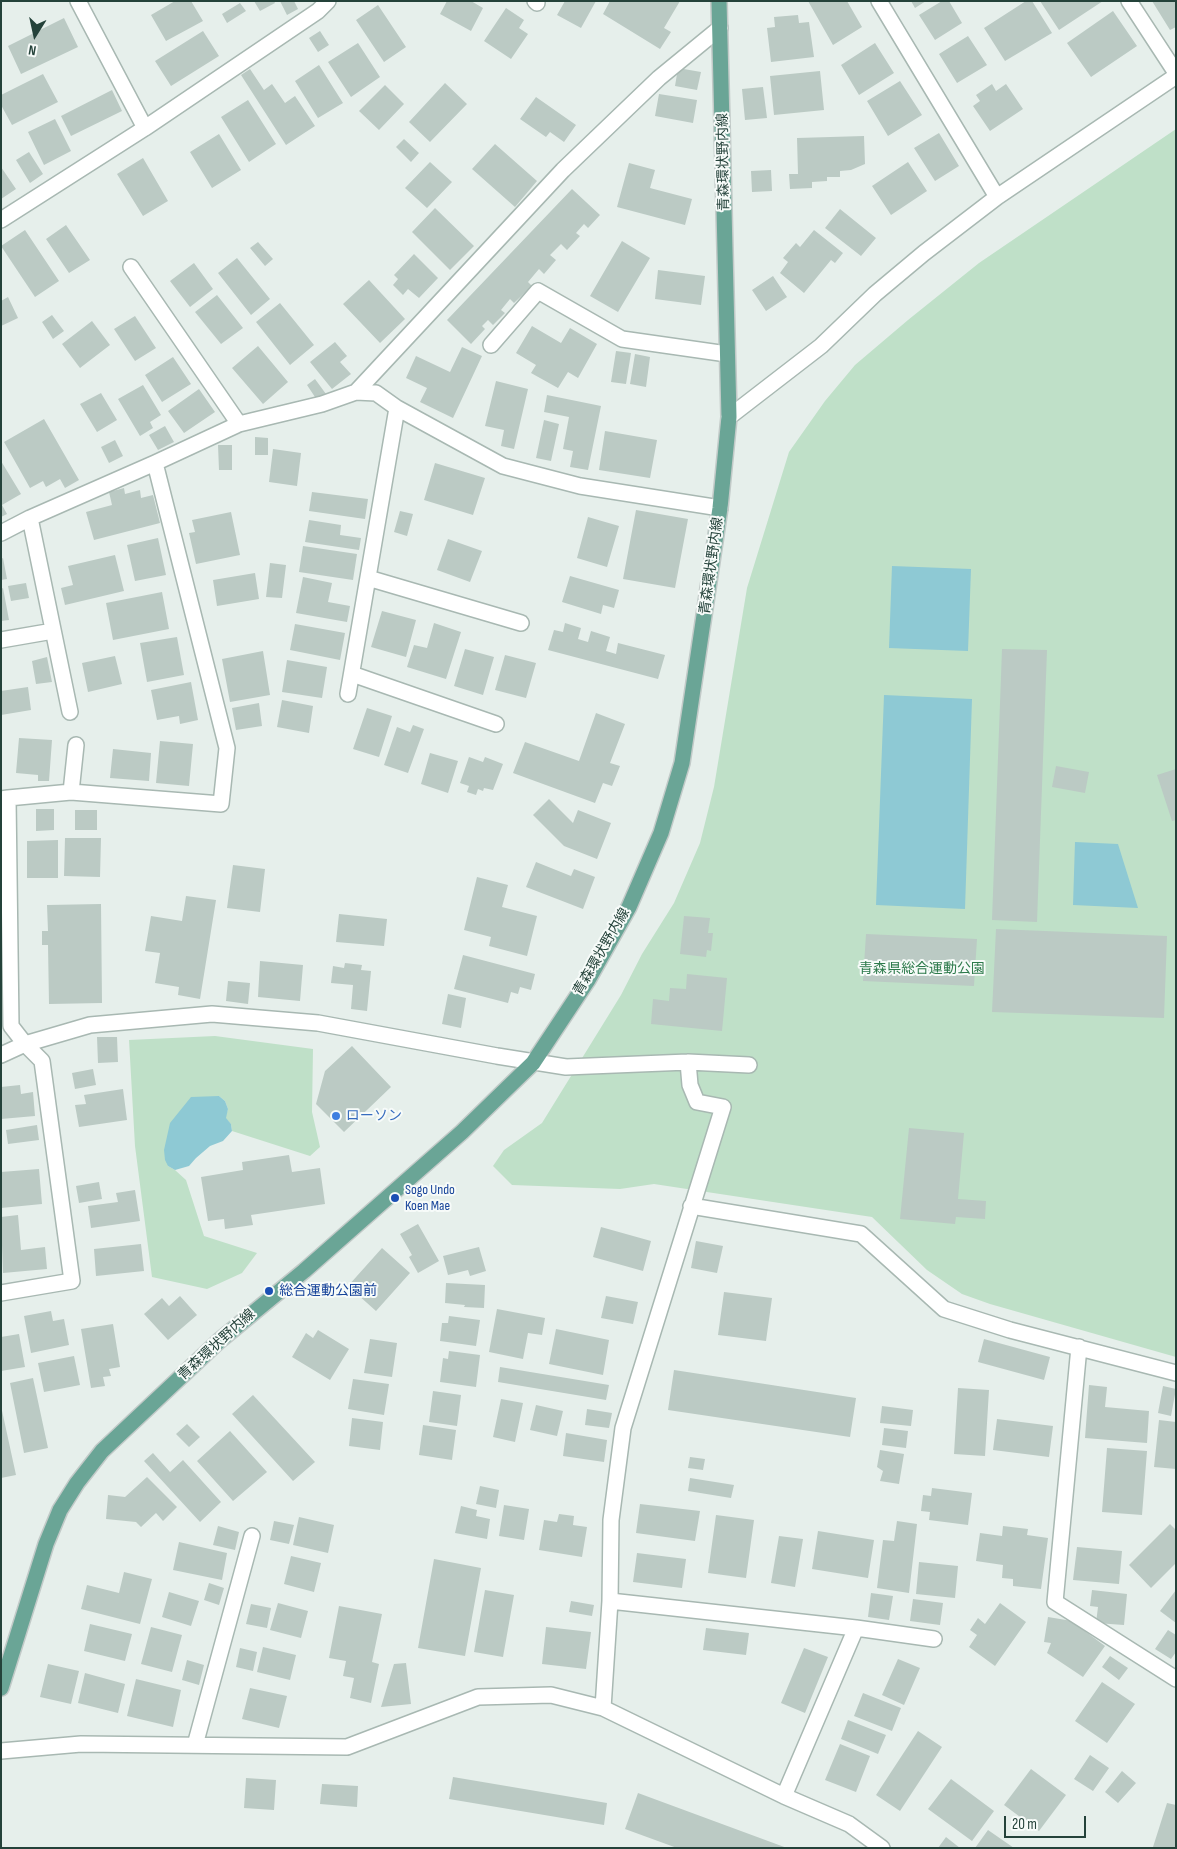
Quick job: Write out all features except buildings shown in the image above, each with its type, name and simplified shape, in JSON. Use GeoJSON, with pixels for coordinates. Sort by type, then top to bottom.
{"type":"FeatureCollection","features":[{"type":"Feature","properties":{"kind":"main road","name":"青森環状野内線"},"geometry":{"type":"LineString","coordinates":[[1,1688],[46,1544],[60,1510],[77,1483],[102,1451],[220,1341],[304,1271],[462,1132],[533,1063],[588,980],[629,907],[661,833],[682,763],[720,508],[729,417],[719,1]]}},
{"type":"Feature","properties":{"kind":"street"},"geometry":{"type":"LineString","coordinates":[[78,1],[145,128]]}},
{"type":"Feature","properties":{"kind":"street"},"geometry":{"type":"LineString","coordinates":[[1,220],[145,128],[318,12],[328,1]]}},
{"type":"Feature","properties":{"kind":"street"},"geometry":{"type":"LineString","coordinates":[[879,1],[997,197]]}},
{"type":"Feature","properties":{"kind":"street"},"geometry":{"type":"LineString","coordinates":[[729,417],[821,346],[875,294],[924,253],[997,197],[1176,74],[1129,1]]}},
{"type":"Feature","properties":{"kind":"street"},"geometry":{"type":"LineString","coordinates":[[356,392],[563,170],[659,78],[720,28]]}},
{"type":"Feature","properties":{"kind":"street"},"geometry":{"type":"LineString","coordinates":[[131,267],[239,424]]}},
{"type":"Feature","properties":{"kind":"street"},"geometry":{"type":"LineString","coordinates":[[491,345],[538,291],[622,339],[727,354]]}},
{"type":"Feature","properties":{"kind":"street"},"geometry":{"type":"LineString","coordinates":[[1,533],[30,518],[239,424],[322,404],[356,392],[376,393],[397,408],[503,466],[580,486],[720,508]]}},
{"type":"Feature","properties":{"kind":"street"},"geometry":{"type":"LineString","coordinates":[[348,694],[397,408]]}},
{"type":"Feature","properties":{"kind":"street"},"geometry":{"type":"LineString","coordinates":[[1,1293],[72,1280],[42,1061],[11,1026],[5,799],[71,792],[221,804],[227,748],[155,463]]}},
{"type":"Feature","properties":{"kind":"street"},"geometry":{"type":"LineString","coordinates":[[30,518],[70,712]]}},
{"type":"Feature","properties":{"kind":"street"},"geometry":{"type":"LineString","coordinates":[[368,578],[521,622]]}},
{"type":"Feature","properties":{"kind":"street"},"geometry":{"type":"LineString","coordinates":[[1,640],[53,631]]}},
{"type":"Feature","properties":{"kind":"street"},"geometry":{"type":"LineString","coordinates":[[352,674],[496,724]]}},
{"type":"Feature","properties":{"kind":"street"},"geometry":{"type":"LineString","coordinates":[[71,792],[76,745]]}},
{"type":"Feature","properties":{"kind":"street"},"geometry":{"type":"LineString","coordinates":[[1,1055],[25,1044],[90,1025],[212,1014],[318,1023],[533,1063],[566,1067],[688,1062],[749,1065]]}},
{"type":"Feature","properties":{"kind":"street"},"geometry":{"type":"LineString","coordinates":[[603,1708],[610,1602],[611,1520],[623,1428],[723,1107],[697,1102],[690,1085],[688,1062]]}},
{"type":"Feature","properties":{"kind":"street"},"geometry":{"type":"LineString","coordinates":[[691,1206],[861,1234],[944,1310],[1010,1330],[1176,1373]]}},
{"type":"Feature","properties":{"kind":"street"},"geometry":{"type":"LineString","coordinates":[[1079,1347],[1055,1602],[1176,1679]]}},
{"type":"Feature","properties":{"kind":"street"},"geometry":{"type":"LineString","coordinates":[[195,1745],[252,1536]]}},
{"type":"Feature","properties":{"kind":"street"},"geometry":{"type":"LineString","coordinates":[[610,1602],[856,1628],[934,1639]]}},
{"type":"Feature","properties":{"kind":"street"},"geometry":{"type":"LineString","coordinates":[[784,1796],[856,1628]]}},
{"type":"Feature","properties":{"kind":"street"},"geometry":{"type":"LineString","coordinates":[[1,1751],[81,1744],[346,1746],[478,1697],[551,1695],[603,1708],[784,1796],[848,1824],[882,1848]]}},
{"type":"Feature","properties":{"kind":"green space","name":"青森県総合運動公園"},"geometry":{"type":"Polygon","coordinates":[[[1176,129],[1176,1357],[990,1304],[962,1294],[927,1270],[872,1217],[654,1184],[620,1189],[512,1185],[493,1166],[504,1150],[542,1123],[621,995],[642,954],[674,903],[700,843],[714,787],[747,588],[789,452],[825,401],[855,365],[908,320],[979,263],[1176,129]]]}},
{"type":"Feature","properties":{"kind":"green space"},"geometry":{"type":"Polygon","coordinates":[[[215,1036],[313,1049],[312,1112],[320,1147],[310,1156],[232,1131],[231,1124],[225,1118],[228,1109],[225,1101],[219,1096],[168,1166],[186,1180],[204,1236],[257,1253],[242,1273],[207,1289],[152,1277],[135,1146],[129,1040],[215,1036]]]}},
{"type":"Feature","properties":{"kind":"water"},"geometry":{"type":"Polygon","coordinates":[[[892,566],[971,569],[968,651],[889,648],[892,566]]]}},
{"type":"Feature","properties":{"kind":"water"},"geometry":{"type":"Polygon","coordinates":[[[884,695],[972,699],[965,909],[876,905],[884,695]]]}},
{"type":"Feature","properties":{"kind":"water"},"geometry":{"type":"Polygon","coordinates":[[[1075,842],[1118,844],[1138,908],[1073,905],[1075,842]]]}},
{"type":"Feature","properties":{"kind":"water"},"geometry":{"type":"Polygon","coordinates":[[[219,1096],[225,1101],[228,1109],[226,1118],[231,1124],[232,1131],[223,1141],[210,1146],[189,1166],[175,1170],[168,1166],[164,1150],[170,1123],[191,1097],[219,1096]]]}},
{"type":"Feature","properties":{"kind":"place","name":"ローソン"},"geometry":{"type":"Point","coordinates":[336,1116]}},
{"type":"Feature","properties":{"kind":"place","name":"Sogo Undo Koen Mae"},"geometry":{"type":"Point","coordinates":[395,1198]}},
{"type":"Feature","properties":{"kind":"place","name":"総合運動公園前"},"geometry":{"type":"Point","coordinates":[269,1291]}}]}
